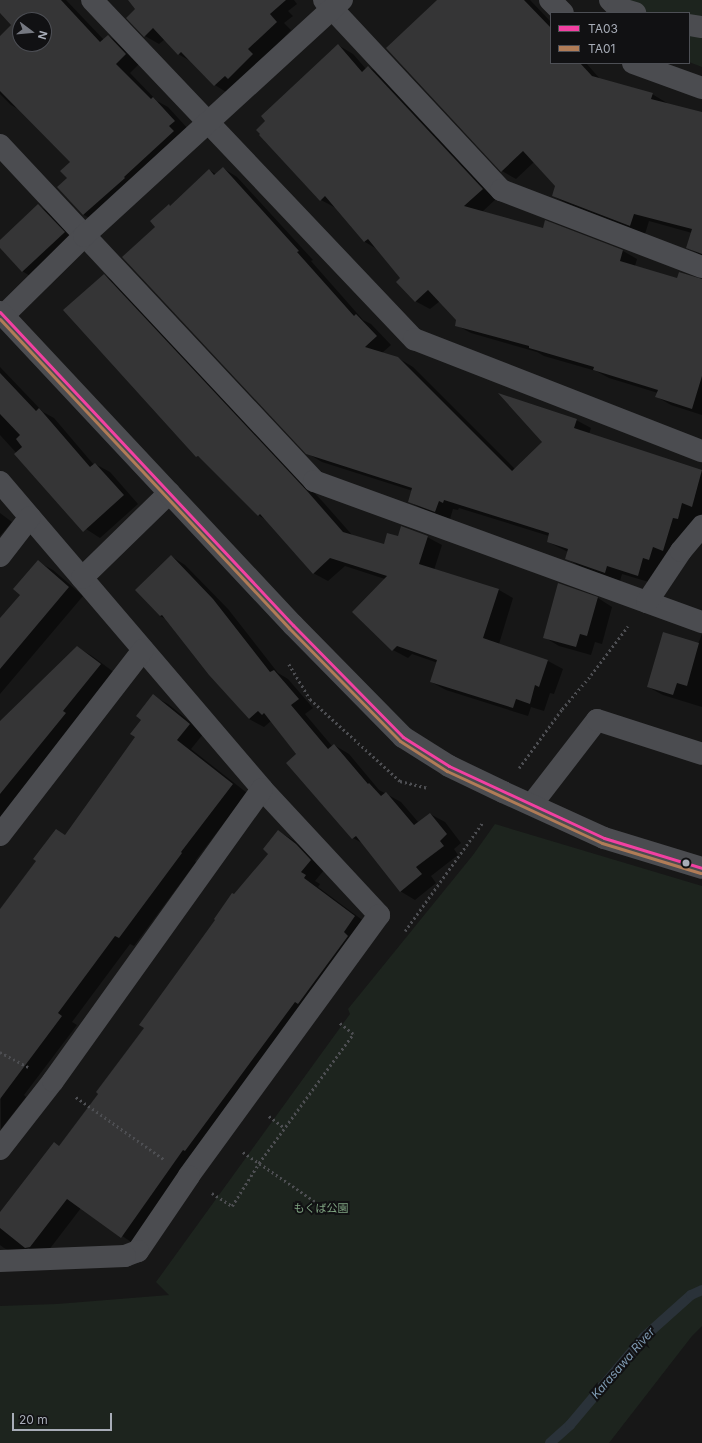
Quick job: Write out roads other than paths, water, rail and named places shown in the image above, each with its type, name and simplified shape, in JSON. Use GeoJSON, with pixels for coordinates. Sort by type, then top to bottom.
{"type":"FeatureCollection","features":[{"type":"Feature","properties":{"kind":"street"},"geometry":{"type":"LineString","coordinates":[[92,0],[414,339],[702,451]]}},
{"type":"Feature","properties":{"kind":"street"},"geometry":{"type":"LineString","coordinates":[[550,0],[562,12]]}},
{"type":"Feature","properties":{"kind":"street"},"geometry":{"type":"LineString","coordinates":[[610,0],[618,8],[632,12]]}},
{"type":"Feature","properties":{"kind":"street"},"geometry":{"type":"LineString","coordinates":[[702,267],[501,190],[333,3],[2,314],[293,625],[403,737],[448,766],[604,838],[702,868]]}},
{"type":"Feature","properties":{"kind":"street"},"geometry":{"type":"LineString","coordinates":[[690,25],[702,27]]}},
{"type":"Feature","properties":{"kind":"street"},"geometry":{"type":"LineString","coordinates":[[636,64],[702,88]]}},
{"type":"Feature","properties":{"kind":"street"},"geometry":{"type":"LineString","coordinates":[[0,145],[314,481],[702,622]]}},
{"type":"Feature","properties":{"kind":"street"},"geometry":{"type":"LineString","coordinates":[[0,482],[262,789],[379,915],[189,1176],[138,1251],[125,1256],[0,1261]]}},
{"type":"Feature","properties":{"kind":"street"},"geometry":{"type":"LineString","coordinates":[[82,578],[169,493]]}},
{"type":"Feature","properties":{"kind":"street"},"geometry":{"type":"LineString","coordinates":[[0,556],[30,517]]}},
{"type":"Feature","properties":{"kind":"street"},"geometry":{"type":"LineString","coordinates":[[647,602],[681,551],[702,526]]}},
{"type":"Feature","properties":{"kind":"street"},"geometry":{"type":"LineString","coordinates":[[0,835],[143,650]]}},
{"type":"Feature","properties":{"kind":"street"},"geometry":{"type":"LineString","coordinates":[[532,804],[597,720],[702,754]]}},
{"type":"Feature","properties":{"kind":"street"},"geometry":{"type":"LineString","coordinates":[[0,1149],[53,1081],[262,789]]}},
{"type":"Feature","properties":{"kind":"waterway","name":"Karasawa River"},"geometry":{"type":"LineString","coordinates":[[550,1443],[570,1425],[644,1337],[691,1295],[702,1290]]}},
{"type":"Feature","properties":{"kind":"park label","name":"もくば公園"},"geometry":{"type":"Point","coordinates":[321,1208]}}]}
